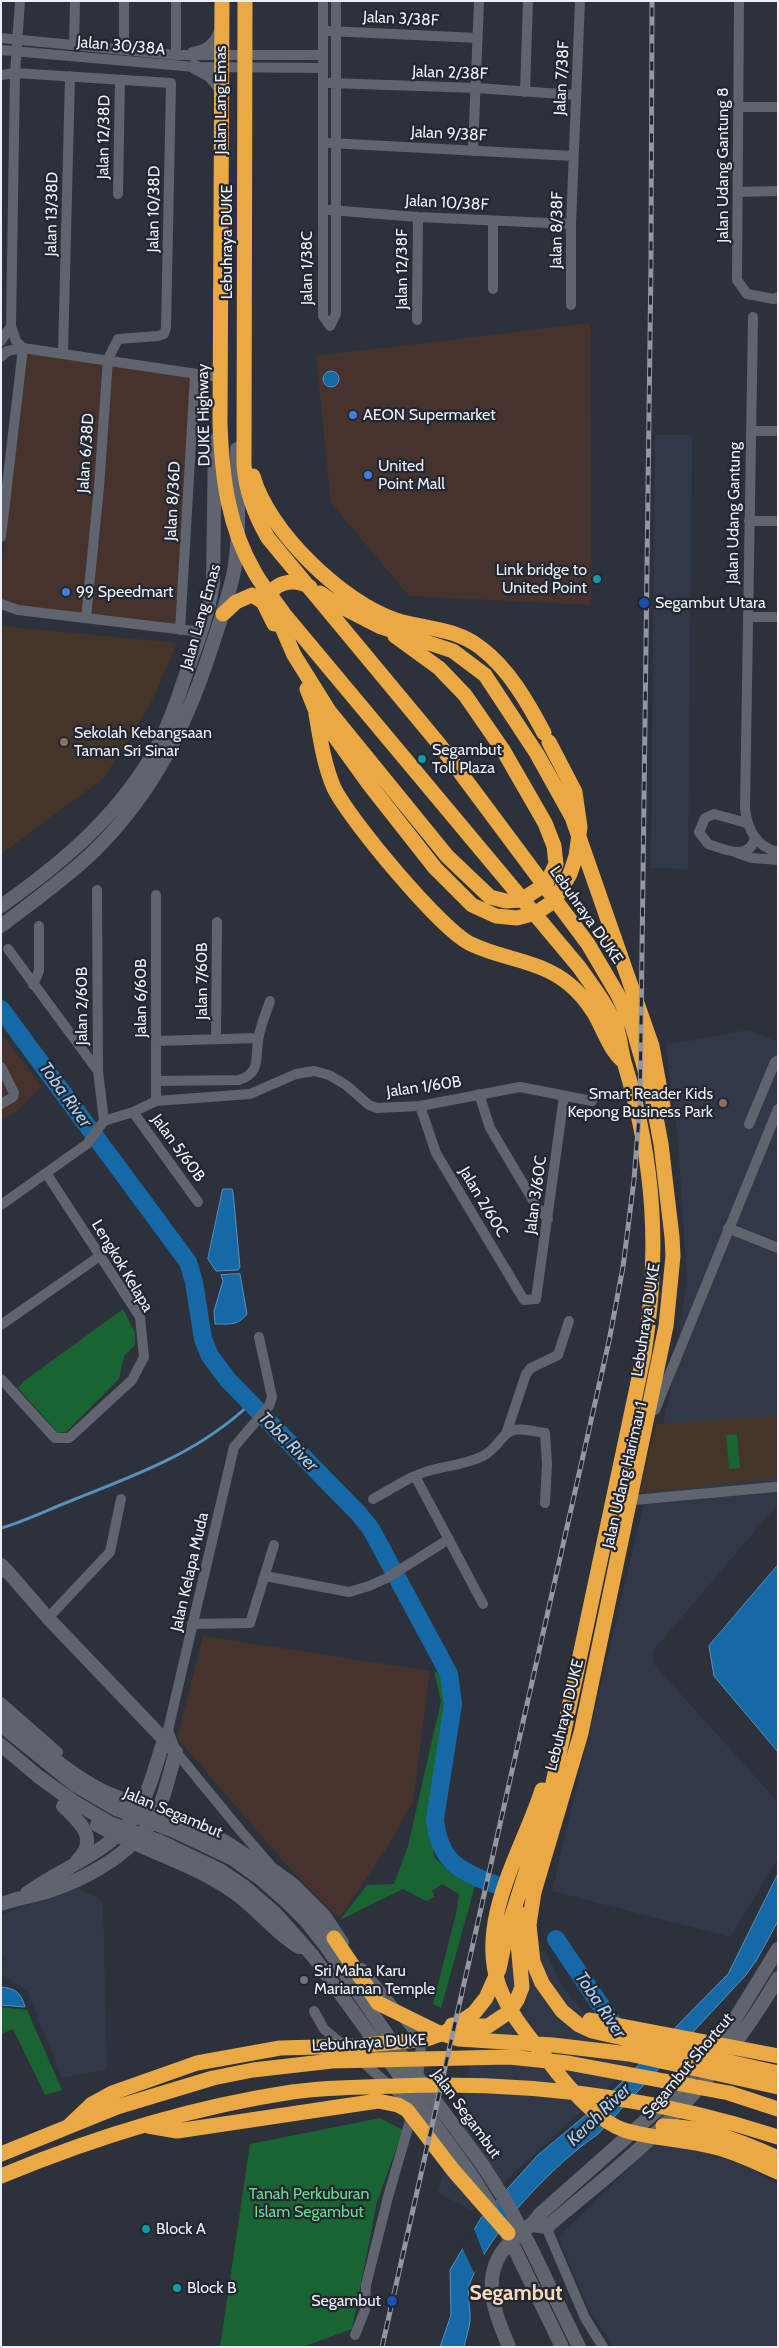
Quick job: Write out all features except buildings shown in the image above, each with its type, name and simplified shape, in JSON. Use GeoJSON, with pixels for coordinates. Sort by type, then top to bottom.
{"type":"FeatureCollection","features":[{"type":"Feature","properties":{"kind":"highway","name":"DUKE Highway"},"geometry":{"type":"LineString","coordinates":[[222,1],[221,457],[230,514],[255,574]]}},
{"type":"Feature","properties":{"kind":"highway","name":"Lebuhraya DUKE"},"geometry":{"type":"LineString","coordinates":[[245,1],[245,478],[255,514],[268,538],[439,744],[588,944],[618,995],[639,1045],[651,1091],[661,1144],[673,1256],[666,1326],[581,1732],[527,1892]]}},
{"type":"Feature","properties":{"kind":"highway"},"geometry":{"type":"LineString","coordinates":[[223,614],[236,602],[252,595],[263,602],[304,680],[369,784],[429,860],[472,905],[496,916],[517,918],[536,913],[554,901],[570,874],[576,856],[580,827],[575,792],[547,737],[505,673],[481,647],[462,636],[444,630],[396,620],[379,612],[332,581],[307,559],[282,532],[264,504],[245,454]]}},
{"type":"Feature","properties":{"kind":"highway"},"geometry":{"type":"LineString","coordinates":[[237,474],[245,510],[259,542],[270,555],[333,602],[381,626],[453,651],[485,675],[542,762],[572,817],[652,1046],[660,1082],[666,1138],[672,1237]]}},
{"type":"Feature","properties":{"kind":"highway"},"geometry":{"type":"LineString","coordinates":[[255,574],[274,608],[294,655],[322,710],[447,856],[490,897],[506,901],[522,900],[546,884],[556,864],[554,846],[545,823],[484,719],[465,695],[439,668],[381,626]]}},
{"type":"Feature","properties":{"kind":"highway","name":"Lebuhraya DUKE"},"geometry":{"type":"LineString","coordinates":[[255,574],[284,614],[579,967],[598,994],[616,1028],[646,1146],[652,1196],[654,1251],[651,1300],[644,1354],[550,1798],[527,1892]]}},
{"type":"Feature","properties":{"kind":"highway"},"geometry":{"type":"LineString","coordinates":[[270,616],[268,600],[275,587],[281,583],[295,582],[315,590]]}},
{"type":"Feature","properties":{"kind":"highway"},"geometry":{"type":"LineString","coordinates":[[322,710],[323,751],[334,787],[344,805],[397,873],[449,927],[470,944],[550,971],[568,984],[582,996],[594,1013],[617,1056],[624,1062]]}},
{"type":"Feature","properties":{"kind":"highway"},"geometry":{"type":"LineString","coordinates":[[557,1761],[547,1776],[499,1907],[493,1939],[494,1966],[500,1987],[518,2020],[562,2080],[585,2104],[624,2130],[716,2147],[778,2172]]}},
{"type":"Feature","properties":{"kind":"highway"},"geometry":{"type":"LineString","coordinates":[[527,1892],[533,1962],[542,1982],[562,2011],[579,2025],[601,2034],[778,2073]]}},
{"type":"Feature","properties":{"kind":"highway"},"geometry":{"type":"LineString","coordinates":[[409,2018],[471,2027],[488,2026],[509,2012],[517,2000],[522,1987],[517,1932],[527,1892]]}},
{"type":"Feature","properties":{"kind":"highway"},"geometry":{"type":"LineString","coordinates":[[70,2125],[92,2104],[112,2093],[197,2063],[280,2048],[356,2046],[427,2039],[444,2033],[474,2013],[486,1998],[499,1969],[507,1931],[527,1892]]}},
{"type":"Feature","properties":{"kind":"highway"},"geometry":{"type":"LineString","coordinates":[[334,1938],[378,2003],[437,2032],[459,2039],[630,2054],[778,2087]]}},
{"type":"Feature","properties":{"kind":"highway"},"geometry":{"type":"LineString","coordinates":[[562,2011],[605,2024],[778,2056]]}},
{"type":"Feature","properties":{"kind":"highway","name":"Lebuhraya DUKE"},"geometry":{"type":"LineString","coordinates":[[1,2154],[117,2107],[213,2078],[253,2070],[332,2061],[509,2057],[568,2063],[730,2093],[778,2110]]}},
{"type":"Feature","properties":{"kind":"highway"},"geometry":{"type":"LineString","coordinates":[[1,2176],[139,2125],[232,2103],[328,2088],[454,2084],[513,2086],[638,2102],[725,2120],[778,2138]]}},
{"type":"Feature","properties":{"kind":"highway"},"geometry":{"type":"LineString","coordinates":[[730,2093],[756,2093],[778,2096]]}},
{"type":"Feature","properties":{"kind":"highway"},"geometry":{"type":"LineString","coordinates":[[139,2125],[177,2131],[378,2101],[398,2105],[418,2122],[453,2170],[508,2233]]}},
{"type":"Feature","properties":{"kind":"highway"},"geometry":{"type":"LineString","coordinates":[[663,2126],[686,2126],[753,2147],[778,2158]]}},
{"type":"Feature","properties":{"kind":"main road","name":"Jalan Lang Emas"},"geometry":{"type":"LineString","coordinates":[[3,904],[89,836],[112,812],[136,781],[161,741],[202,632],[213,584],[213,482],[217,377],[222,1]]}},
{"type":"Feature","properties":{"kind":"main road","name":"Jalan Lang Emas"},"geometry":{"type":"LineString","coordinates":[[1,926],[90,854],[137,802],[176,739],[196,693],[223,614],[234,570],[238,527],[238,1]]}},
{"type":"Feature","properties":{"kind":"main road"},"geometry":{"type":"LineString","coordinates":[[221,88],[194,61],[215,43],[222,28]]}},
{"type":"Feature","properties":{"kind":"main road"},"geometry":{"type":"LineString","coordinates":[[1,1904],[23,1896],[49,1891],[82,1877],[99,1868],[134,1844],[158,1810],[176,1752],[166,1735],[48,1618],[3,1569]]}},
{"type":"Feature","properties":{"kind":"main road"},"geometry":{"type":"LineString","coordinates":[[1,1712],[79,1780],[84,1795],[78,1802],[69,1804],[58,1802]]}},
{"type":"Feature","properties":{"kind":"main road","name":"Jalan Segambut"},"geometry":{"type":"LineString","coordinates":[[1,1725],[75,1785],[116,1809],[208,1846],[233,1859],[261,1879],[306,1921],[376,2017],[399,2052],[482,2164],[507,2203],[579,2347]]}},
{"type":"Feature","properties":{"kind":"main road"},"geometry":{"type":"LineString","coordinates":[[23,1896],[118,1837],[142,1805],[166,1735]]}},
{"type":"Feature","properties":{"kind":"main road","name":"Jalan Segambut"},"geometry":{"type":"LineString","coordinates":[[1,1745],[39,1777],[74,1802],[110,1823],[220,1870],[245,1887],[275,1913],[313,1956],[470,2173],[508,2233],[562,2347]]}},
{"type":"Feature","properties":{"kind":"main road"},"geometry":{"type":"LineString","coordinates":[[1,1754],[58,1802],[83,1826],[87,1844],[82,1856],[69,1869]]}},
{"type":"Feature","properties":{"kind":"main road"},"geometry":{"type":"LineString","coordinates":[[64,1766],[103,1791],[158,1810],[227,1843],[276,1879],[312,1912],[334,1938],[376,2017]]}},
{"type":"Feature","properties":{"kind":"main road"},"geometry":{"type":"LineString","coordinates":[[58,1802],[118,1837],[185,1863],[235,1893],[295,1945],[313,1956]]}},
{"type":"Feature","properties":{"kind":"main road"},"geometry":{"type":"LineString","coordinates":[[153,1851],[149,1836],[152,1825],[161,1818],[171,1816]]}},
{"type":"Feature","properties":{"kind":"main road","name":"Segambut Shortcut"},"geometry":{"type":"LineString","coordinates":[[540,2222],[672,2097],[730,2027],[778,1948]]}},
{"type":"Feature","properties":{"kind":"main road","name":"Segambut Shortcut"},"geometry":{"type":"LineString","coordinates":[[540,2222],[663,2126],[686,2101],[742,2032],[776,1984]]}},
{"type":"Feature","properties":{"kind":"main road"},"geometry":{"type":"LineString","coordinates":[[509,2347],[490,2288],[492,2271],[502,2251],[520,2233],[540,2222]]}},
{"type":"Feature","properties":{"kind":"street"},"geometry":{"type":"LineString","coordinates":[[1,537],[23,348],[16,340],[11,326],[15,73],[19,40],[20,1]]}},
{"type":"Feature","properties":{"kind":"street"},"geometry":{"type":"LineString","coordinates":[[74,1],[74,45]]}},
{"type":"Feature","properties":{"kind":"street"},"geometry":{"type":"LineString","coordinates":[[124,1],[124,50]]}},
{"type":"Feature","properties":{"kind":"street"},"geometry":{"type":"LineString","coordinates":[[176,1],[176,55]]}},
{"type":"Feature","properties":{"kind":"street","name":"Jalan 1/38C"},"geometry":{"type":"LineString","coordinates":[[323,1],[323,316],[330,326],[336,314],[336,1]]}},
{"type":"Feature","properties":{"kind":"street"},"geometry":{"type":"LineString","coordinates":[[473,151],[479,1]]}},
{"type":"Feature","properties":{"kind":"street"},"geometry":{"type":"LineString","coordinates":[[525,92],[528,1]]}},
{"type":"Feature","properties":{"kind":"street","name":"Jalan 7/38F"},"geometry":{"type":"LineString","coordinates":[[574,156],[580,1]]}},
{"type":"Feature","properties":{"kind":"street","name":"Jalan Udang Gantung 8"},"geometry":{"type":"LineString","coordinates":[[739,1],[737,280],[741,288],[748,294],[774,299],[778,297]]}},
{"type":"Feature","properties":{"kind":"street","name":"Jalan 3/38F"},"geometry":{"type":"LineString","coordinates":[[323,31],[336,30],[478,38]]}},
{"type":"Feature","properties":{"kind":"street","name":"Jalan 30/38A"},"geometry":{"type":"LineString","coordinates":[[1,38],[176,55],[194,61]]}},
{"type":"Feature","properties":{"kind":"street","name":"Jalan 30/38A"},"geometry":{"type":"LineString","coordinates":[[1,50],[194,61],[238,61]]}},
{"type":"Feature","properties":{"kind":"street"},"geometry":{"type":"LineString","coordinates":[[238,61],[323,55]]}},
{"type":"Feature","properties":{"kind":"street"},"geometry":{"type":"LineString","coordinates":[[238,61],[323,68]]}},
{"type":"Feature","properties":{"kind":"street"},"geometry":{"type":"LineString","coordinates":[[1,75],[15,73],[120,80]]}},
{"type":"Feature","properties":{"kind":"street","name":"Jalan 13/38D"},"geometry":{"type":"LineString","coordinates":[[63,353],[70,76]]}},
{"type":"Feature","properties":{"kind":"street","name":"Jalan 10/38D"},"geometry":{"type":"LineString","coordinates":[[120,80],[171,83],[166,328],[164,334]]}},
{"type":"Feature","properties":{"kind":"street","name":"Jalan 12/38D"},"geometry":{"type":"LineString","coordinates":[[118,194],[120,80]]}},
{"type":"Feature","properties":{"kind":"street","name":"Jalan 2/38F"},"geometry":{"type":"LineString","coordinates":[[323,83],[476,88],[576,95]]}},
{"type":"Feature","properties":{"kind":"street"},"geometry":{"type":"LineString","coordinates":[[738,107],[778,107]]}},
{"type":"Feature","properties":{"kind":"street","name":"Jalan 9/38F"},"geometry":{"type":"LineString","coordinates":[[322,143],[574,156]]}},
{"type":"Feature","properties":{"kind":"street","name":"Jalan 8/38F"},"geometry":{"type":"LineString","coordinates":[[571,305],[571,224],[574,156]]}},
{"type":"Feature","properties":{"kind":"street"},"geometry":{"type":"LineString","coordinates":[[738,192],[778,192]]}},
{"type":"Feature","properties":{"kind":"street","name":"Jalan 10/38F"},"geometry":{"type":"LineString","coordinates":[[322,210],[418,217],[571,224]]}},
{"type":"Feature","properties":{"kind":"street","name":"Jalan 12/38F"},"geometry":{"type":"LineString","coordinates":[[417,320],[418,217]]}},
{"type":"Feature","properties":{"kind":"street"},"geometry":{"type":"LineString","coordinates":[[493,221],[493,289]]}},
{"type":"Feature","properties":{"kind":"street","name":"Jalan Udang Gantung"},"geometry":{"type":"LineString","coordinates":[[746,823],[744,808],[753,317]]}},
{"type":"Feature","properties":{"kind":"street"},"geometry":{"type":"LineString","coordinates":[[1,342],[11,326]]}},
{"type":"Feature","properties":{"kind":"street","name":"Jalan 6/38D"},"geometry":{"type":"LineString","coordinates":[[86,618],[99,487],[108,359],[118,338],[164,334]]}},
{"type":"Feature","properties":{"kind":"street"},"geometry":{"type":"LineString","coordinates":[[1,357],[7,351],[23,348],[108,359],[195,375],[217,377]]}},
{"type":"Feature","properties":{"kind":"street","name":"Jalan 8/36D"},"geometry":{"type":"LineString","coordinates":[[180,630],[195,375]]}},
{"type":"Feature","properties":{"kind":"street"},"geometry":{"type":"LineString","coordinates":[[751,431],[778,431]]}},
{"type":"Feature","properties":{"kind":"street"},"geometry":{"type":"LineString","coordinates":[[749,521],[778,521]]}},
{"type":"Feature","properties":{"kind":"street"},"geometry":{"type":"LineString","coordinates":[[1,604],[18,610],[202,632]]}},
{"type":"Feature","properties":{"kind":"street"},"geometry":{"type":"LineString","coordinates":[[1,613],[18,610]]}},
{"type":"Feature","properties":{"kind":"street"},"geometry":{"type":"LineString","coordinates":[[748,617],[778,617]]}},
{"type":"Feature","properties":{"kind":"street"},"geometry":{"type":"LineString","coordinates":[[778,852],[764,847],[755,838],[746,823],[714,814],[705,818],[700,827],[701,837],[708,844],[752,858],[778,860]]}},
{"type":"Feature","properties":{"kind":"street"},"geometry":{"type":"LineString","coordinates":[[736,853],[742,853],[751,848],[755,838]]}},
{"type":"Feature","properties":{"kind":"street","name":"Jalan 2/60B"},"geometry":{"type":"LineString","coordinates":[[97,890],[98,1071],[103,1123]]}},
{"type":"Feature","properties":{"kind":"street","name":"Jalan 6/60B"},"geometry":{"type":"LineString","coordinates":[[156,895],[156,1101]]}},
{"type":"Feature","properties":{"kind":"street","name":"Jalan 7/60B"},"geometry":{"type":"LineString","coordinates":[[216,1039],[217,922]]}},
{"type":"Feature","properties":{"kind":"street"},"geometry":{"type":"LineString","coordinates":[[34,985],[39,971],[39,926]]}},
{"type":"Feature","properties":{"kind":"street"},"geometry":{"type":"LineString","coordinates":[[8,949],[98,1071]]}},
{"type":"Feature","properties":{"kind":"street"},"geometry":{"type":"LineString","coordinates":[[156,1081],[239,1080],[248,1077],[255,1067],[258,1038],[270,1001]]}},
{"type":"Feature","properties":{"kind":"street"},"geometry":{"type":"LineString","coordinates":[[156,1041],[258,1038]]}},
{"type":"Feature","properties":{"kind":"street"},"geometry":{"type":"LineString","coordinates":[[749,1124],[774,1062],[778,1060]]}},
{"type":"Feature","properties":{"kind":"street"},"geometry":{"type":"LineString","coordinates":[[1,1067],[14,1093],[14,1097],[1,1104]]}},
{"type":"Feature","properties":{"kind":"street","name":"Jalan 1/60B"},"geometry":{"type":"LineString","coordinates":[[103,1123],[156,1101],[250,1094],[296,1074],[314,1071],[329,1075],[346,1085],[369,1105],[377,1108],[420,1106],[520,1087],[592,1101]]}},
{"type":"Feature","properties":{"kind":"street"},"geometry":{"type":"LineString","coordinates":[[248,1077],[250,1094]]}},
{"type":"Feature","properties":{"kind":"street"},"geometry":{"type":"LineString","coordinates":[[479,1094],[490,1128],[537,1207],[548,1219]]}},
{"type":"Feature","properties":{"kind":"street","name":"Jalan 3/60C"},"geometry":{"type":"LineString","coordinates":[[536,1299],[564,1096]]}},
{"type":"Feature","properties":{"kind":"street","name":"Jalan 2/60C"},"geometry":{"type":"LineString","coordinates":[[420,1106],[436,1153],[524,1300],[536,1299]]}},
{"type":"Feature","properties":{"kind":"street","name":"Jalan 5/60B"},"geometry":{"type":"LineString","coordinates":[[133,1112],[198,1202]]}},
{"type":"Feature","properties":{"kind":"street","name":"Jalan Udang Harimau 1"},"geometry":{"type":"LineString","coordinates":[[580,1748],[656,1406],[728,1228],[777,1114]]}},
{"type":"Feature","properties":{"kind":"street"},"geometry":{"type":"LineString","coordinates":[[1,1205],[86,1144],[103,1123]]}},
{"type":"Feature","properties":{"kind":"street","name":"Lengkok Kelapa"},"geometry":{"type":"LineString","coordinates":[[1,1379],[55,1438],[69,1438],[132,1380],[144,1357],[140,1317],[46,1173]]}},
{"type":"Feature","properties":{"kind":"street"},"geometry":{"type":"LineString","coordinates":[[728,1228],[778,1248]]}},
{"type":"Feature","properties":{"kind":"street"},"geometry":{"type":"LineString","coordinates":[[1,1326],[100,1256]]}},
{"type":"Feature","properties":{"kind":"street"},"geometry":{"type":"LineString","coordinates":[[374,1499],[415,1476],[432,1470],[466,1464],[494,1450],[506,1434],[526,1374],[531,1368],[558,1355],[569,1321]]}},
{"type":"Feature","properties":{"kind":"street","name":"Jalan Kelapa Muda"},"geometry":{"type":"LineString","coordinates":[[166,1735],[234,1447],[269,1406],[272,1397],[259,1337]]}},
{"type":"Feature","properties":{"kind":"street"},"geometry":{"type":"LineString","coordinates":[[506,1434],[514,1430],[545,1433],[548,1464],[545,1503]]}},
{"type":"Feature","properties":{"kind":"street"},"geometry":{"type":"LineString","coordinates":[[415,1476],[483,1604]]}},
{"type":"Feature","properties":{"kind":"street"},"geometry":{"type":"LineString","coordinates":[[634,1500],[775,1487]]}},
{"type":"Feature","properties":{"kind":"street"},"geometry":{"type":"LineString","coordinates":[[48,1618],[110,1552],[121,1499]]}},
{"type":"Feature","properties":{"kind":"street"},"geometry":{"type":"LineString","coordinates":[[265,1576],[349,1592],[370,1586],[404,1569],[449,1539]]}},
{"type":"Feature","properties":{"kind":"street"},"geometry":{"type":"LineString","coordinates":[[192,1624],[250,1623],[274,1544]]}},
{"type":"Feature","properties":{"kind":"street"},"geometry":{"type":"LineString","coordinates":[[1,1702],[58,1752]]}},
{"type":"Feature","properties":{"kind":"street"},"geometry":{"type":"LineString","coordinates":[[176,1752],[272,1867],[293,1882],[326,1915],[358,1964],[417,2035],[421,2044],[410,2124],[388,2197],[366,2285],[365,2310],[355,2335]]}},
{"type":"Feature","properties":{"kind":"street"},"geometry":{"type":"LineString","coordinates":[[314,2011],[324,2029],[413,2106]]}},
{"type":"Feature","properties":{"kind":"street"},"geometry":{"type":"LineString","coordinates":[[540,2222],[584,2318],[602,2347]]}},
{"type":"Feature","properties":{"kind":"shaded area"},"geometry":{"type":"Polygon","coordinates":[[[590,323],[591,605],[409,596],[331,503],[316,356],[590,323]]]}},
{"type":"Feature","properties":{"kind":"shaded area"},"geometry":{"type":"Polygon","coordinates":[[[26,351],[191,378],[177,625],[19,607],[1,600],[1,577],[26,351]]]}},
{"type":"Feature","properties":{"kind":"shaded area"},"geometry":{"type":"Polygon","coordinates":[[[655,435],[692,435],[688,869],[651,868],[655,435]]]}},
{"type":"Feature","properties":{"kind":"shaded area","name":"Sekolah Kebangsaan Taman Sri Sinar"},"geometry":{"type":"Polygon","coordinates":[[[1,626],[177,643],[150,705],[104,778],[1,854],[1,626]]]}},
{"type":"Feature","properties":{"kind":"shaded area"},"geometry":{"type":"Polygon","coordinates":[[[748,1030],[778,1042],[778,1504],[652,1652],[653,1663],[778,1802],[778,1859],[730,1937],[552,1891],[670,1394],[687,1281],[678,1141],[666,1045],[748,1030]]]}},
{"type":"Feature","properties":{"kind":"shaded area"},"geometry":{"type":"Polygon","coordinates":[[[1,1033],[42,1087],[16,1112],[1,1120],[1,1033]]]}},
{"type":"Feature","properties":{"kind":"shaded area"},"geometry":{"type":"Polygon","coordinates":[[[778,1416],[778,1478],[640,1493],[656,1424],[778,1416]]]}},
{"type":"Feature","properties":{"kind":"shaded area"},"geometry":{"type":"Polygon","coordinates":[[[203,1636],[430,1671],[413,1802],[385,1851],[339,1918],[283,1861],[177,1738],[203,1636]]]}},
{"type":"Feature","properties":{"kind":"shaded area"},"geometry":{"type":"Polygon","coordinates":[[[74,1886],[103,1901],[107,2069],[62,2078],[27,1991],[1,1974],[4,1958],[1,1951],[1,1915],[74,1886]]]}},
{"type":"Feature","properties":{"kind":"shaded area"},"geometry":{"type":"Polygon","coordinates":[[[546,1951],[559,1981],[576,2004],[634,2063],[472,2211],[438,2193],[497,1956],[546,1951]]]}},
{"type":"Feature","properties":{"kind":"shaded area"},"geometry":{"type":"Polygon","coordinates":[[[658,2140],[743,2164],[778,2185],[778,2347],[614,2347],[587,2306],[558,2237],[658,2140]]]}},
{"type":"Feature","properties":{"kind":"green space"},"geometry":{"type":"Polygon","coordinates":[[[123,1309],[135,1333],[135,1345],[124,1356],[119,1379],[66,1432],[58,1433],[18,1388],[24,1381],[123,1309]]]}},
{"type":"Feature","properties":{"kind":"green space"},"geometry":{"type":"Polygon","coordinates":[[[737,1434],[740,1468],[729,1469],[726,1435],[737,1434]]]}},
{"type":"Feature","properties":{"kind":"green space"},"geometry":{"type":"Polygon","coordinates":[[[434,1671],[443,1675],[449,1707],[430,1814],[434,1857],[450,1872],[475,1886],[441,2008],[433,2004],[457,1910],[459,1894],[442,1884],[432,1891],[435,1897],[426,1901],[403,1889],[340,1920],[367,1885],[394,1884],[408,1846],[441,1701],[434,1671]]]}},
{"type":"Feature","properties":{"kind":"green space"},"geometry":{"type":"Polygon","coordinates":[[[1,2007],[27,2010],[62,2090],[45,2095],[13,2029],[1,2034],[1,2007]]]}},
{"type":"Feature","properties":{"kind":"green space","name":"Tanah Perkuburan Islam Segambut"},"geometry":{"type":"Polygon","coordinates":[[[380,2118],[403,2130],[377,2202],[352,2329],[303,2347],[220,2347],[250,2144],[380,2118]]]}},
{"type":"Feature","properties":{"kind":"water"},"geometry":{"type":"Polygon","coordinates":[[[328,371],[334,371],[339,376],[337,385],[328,387],[323,382],[323,376],[328,371]]]}},
{"type":"Feature","properties":{"kind":"water"},"geometry":{"type":"Polygon","coordinates":[[[223,1189],[232,1189],[233,1192],[240,1267],[238,1270],[216,1271],[208,1259],[223,1189]]]}},
{"type":"Feature","properties":{"kind":"water"},"geometry":{"type":"Polygon","coordinates":[[[240,1274],[247,1314],[237,1322],[215,1324],[214,1311],[223,1281],[221,1275],[240,1274]]]}},
{"type":"Feature","properties":{"kind":"water"},"geometry":{"type":"Polygon","coordinates":[[[778,1565],[778,1752],[714,1676],[709,1646],[778,1565]]]}},
{"type":"Feature","properties":{"kind":"water","name":"Keroh River"},"geometry":{"type":"Polygon","coordinates":[[[778,1874],[778,1921],[756,1961],[745,1976],[598,2134],[580,2147],[543,2181],[507,2221],[479,2263],[470,2283],[468,2292],[470,2321],[464,2347],[440,2347],[451,2315],[450,2270],[481,2218],[538,2155],[605,2099],[728,1974],[778,1874]]]}},
{"type":"Feature","properties":{"kind":"water"},"geometry":{"type":"Polygon","coordinates":[[[1,1987],[17,1992],[22,1998],[25,2007],[1,2005],[1,1987]]]}},
{"type":"Feature","properties":{"kind":"pier"},"geometry":{"type":"Polygon","coordinates":[[[473,2226],[485,2258],[474,2273],[461,2245],[473,2226]]]}},
{"type":"Feature","properties":{"kind":"waterway","name":"Toba River"},"geometry":{"type":"LineString","coordinates":[[1,1009],[188,1262],[194,1282],[203,1339],[210,1356],[228,1380],[359,1514],[371,1529],[449,1674],[453,1704],[435,1819],[441,1845],[452,1862],[461,1869],[494,1884]]}},
{"type":"Feature","properties":{"kind":"waterway"},"geometry":{"type":"LineString","coordinates":[[1,1528],[121,1481],[166,1461],[210,1436],[250,1404]]}},
{"type":"Feature","properties":{"kind":"waterway","name":"Toba River"},"geometry":{"type":"LineString","coordinates":[[556,1939],[620,2034]]}},
{"type":"Feature","properties":{"kind":"railway"},"geometry":{"type":"LineString","coordinates":[[382,2347],[609,1341],[623,1267],[634,1180],[640,1105],[651,262],[652,1]]}},
{"type":"Feature","properties":{"kind":"place","name":"AEON Supermarket"},"geometry":{"type":"Point","coordinates":[353,415]}},
{"type":"Feature","properties":{"kind":"place","name":"United Point Mall"},"geometry":{"type":"Point","coordinates":[368,475]}},
{"type":"Feature","properties":{"kind":"place","name":"Link bridge to United Point"},"geometry":{"type":"Point","coordinates":[597,579]}},
{"type":"Feature","properties":{"kind":"place","name":"99 Speedmart"},"geometry":{"type":"Point","coordinates":[66,592]}},
{"type":"Feature","properties":{"kind":"place","name":"Segambut Utara"},"geometry":{"type":"Point","coordinates":[644,603]}},
{"type":"Feature","properties":{"kind":"place","name":"Sekolah Kebangsaan Taman Sri Sinar"},"geometry":{"type":"Point","coordinates":[64,742]}},
{"type":"Feature","properties":{"kind":"place","name":"Segambut Toll Plaza"},"geometry":{"type":"Point","coordinates":[422,759]}},
{"type":"Feature","properties":{"kind":"place","name":"Smart Reader Kids Kepong Business Park"},"geometry":{"type":"Point","coordinates":[723,1103]}},
{"type":"Feature","properties":{"kind":"place","name":"Sri Maha Karu Mariaman Temple"},"geometry":{"type":"Point","coordinates":[304,1980]}},
{"type":"Feature","properties":{"kind":"place","name":"Block A"},"geometry":{"type":"Point","coordinates":[146,2229]}},
{"type":"Feature","properties":{"kind":"place","name":"Block B"},"geometry":{"type":"Point","coordinates":[177,2288]}},
{"type":"Feature","properties":{"kind":"place","name":"Segambut"},"geometry":{"type":"Point","coordinates":[392,2301]}},
{"type":"Feature","properties":{"kind":"district","name":"Segambut"},"geometry":{"type":"Point","coordinates":[516,2294]}}]}
